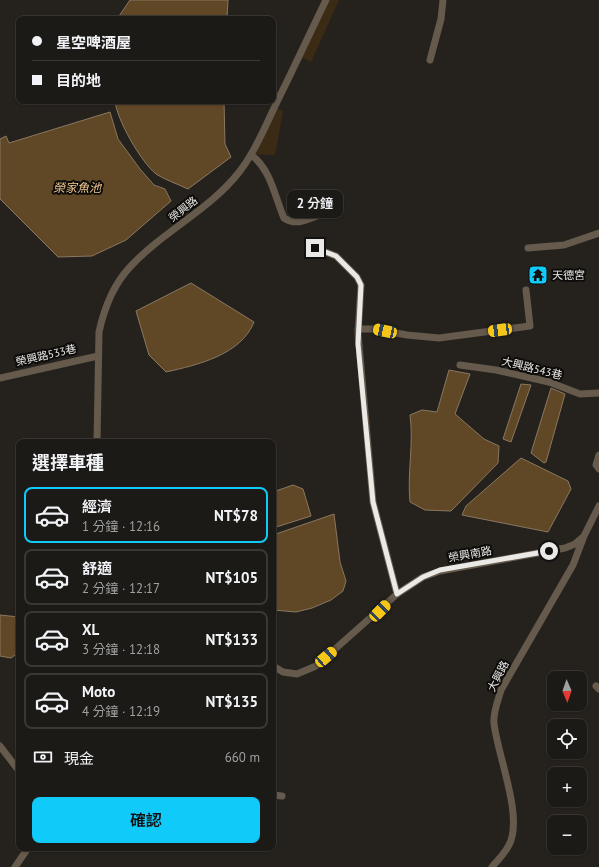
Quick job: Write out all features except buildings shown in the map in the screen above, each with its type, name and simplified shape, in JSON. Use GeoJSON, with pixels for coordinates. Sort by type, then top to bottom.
{"type":"FeatureCollection","features":[{"type":"Feature","properties":{"kind":"street","name":"榮興路"},"geometry":{"type":"LineString","coordinates":[[276,103],[326,0]]}},
{"type":"Feature","properties":{"kind":"street"},"geometry":{"type":"LineString","coordinates":[[430,60],[441,19],[444,0]]}},
{"type":"Feature","properties":{"kind":"street","name":"榮興路"},"geometry":{"type":"LineString","coordinates":[[98,439],[98,356],[103,316],[120,281],[130,267],[218,196],[240,171],[251,155],[276,104]]}},
{"type":"Feature","properties":{"kind":"street"},"geometry":{"type":"LineString","coordinates":[[251,155],[258,159],[265,170],[284,218],[290,222],[296,223],[323,214]]}},
{"type":"Feature","properties":{"kind":"street"},"geometry":{"type":"LineString","coordinates":[[528,248],[564,245],[599,233]]}},
{"type":"Feature","properties":{"kind":"street"},"geometry":{"type":"LineString","coordinates":[[315,248],[336,256],[357,277],[361,285],[358,329],[373,502],[397,594]]}},
{"type":"Feature","properties":{"kind":"street"},"geometry":{"type":"LineString","coordinates":[[358,329],[374,329],[407,335],[439,338],[530,326],[526,290]]}},
{"type":"Feature","properties":{"kind":"street","name":"榮興路533巷"},"geometry":{"type":"LineString","coordinates":[[0,378],[98,356]]}},
{"type":"Feature","properties":{"kind":"street","name":"大興路543巷"},"geometry":{"type":"LineString","coordinates":[[460,365],[496,370],[550,382],[580,394],[599,393]]}},
{"type":"Feature","properties":{"kind":"street"},"geometry":{"type":"LineString","coordinates":[[599,455],[596,465],[599,469]]}},
{"type":"Feature","properties":{"kind":"street","name":"大興路"},"geometry":{"type":"LineString","coordinates":[[492,867],[510,844],[513,828],[510,795],[494,723],[496,704],[501,690],[573,565],[584,536],[599,506]]}},
{"type":"Feature","properties":{"kind":"street","name":"榮興南路"},"geometry":{"type":"LineString","coordinates":[[276,668],[283,672],[297,674],[316,666],[397,594],[423,577],[440,570],[565,548],[575,544],[584,536]]}},
{"type":"Feature","properties":{"kind":"street"},"geometry":{"type":"LineString","coordinates":[[0,746],[16,767]]}},
{"type":"Feature","properties":{"kind":"street"},"geometry":{"type":"LineString","coordinates":[[276,795],[282,796]]}},
{"type":"Feature","properties":{"kind":"street"},"geometry":{"type":"LineString","coordinates":[[15,867],[26,851]]}},
{"type":"Feature","properties":{"kind":"shaded area"},"geometry":{"type":"Polygon","coordinates":[[[328,0],[339,0],[311,62],[301,57],[328,0]]]}},
{"type":"Feature","properties":{"kind":"shaded area"},"geometry":{"type":"Polygon","coordinates":[[[277,108],[283,111],[275,155],[254,154],[277,108]]]}},
{"type":"Feature","properties":{"kind":"water"},"geometry":{"type":"Polygon","coordinates":[[[130,0],[228,0],[227,16],[119,16],[130,0]]]}},
{"type":"Feature","properties":{"kind":"water"},"geometry":{"type":"Polygon","coordinates":[[[116,104],[224,104],[225,144],[231,157],[188,189],[163,178],[150,168],[137,151],[120,119],[116,104]]]}},
{"type":"Feature","properties":{"kind":"water","name":"榮家魚池"},"geometry":{"type":"Polygon","coordinates":[[[110,112],[118,139],[154,185],[165,189],[171,201],[126,240],[92,256],[58,257],[0,199],[0,139],[6,136],[9,143],[110,112]]]}},
{"type":"Feature","properties":{"kind":"water"},"geometry":{"type":"Polygon","coordinates":[[[191,283],[254,322],[248,333],[239,343],[217,357],[191,366],[166,372],[149,355],[136,311],[191,283]]]}},
{"type":"Feature","properties":{"kind":"water"},"geometry":{"type":"Polygon","coordinates":[[[449,370],[470,374],[455,414],[484,439],[499,446],[498,463],[451,511],[425,510],[410,502],[410,415],[422,410],[437,412],[449,370]]]}},
{"type":"Feature","properties":{"kind":"water"},"geometry":{"type":"Polygon","coordinates":[[[521,384],[531,385],[511,442],[503,439],[521,384]]]}},
{"type":"Feature","properties":{"kind":"water"},"geometry":{"type":"Polygon","coordinates":[[[551,388],[565,394],[546,462],[544,463],[531,453],[551,388]]]}},
{"type":"Feature","properties":{"kind":"water"},"geometry":{"type":"Polygon","coordinates":[[[521,458],[568,481],[571,489],[548,532],[462,515],[466,506],[521,458]]]}},
{"type":"Feature","properties":{"kind":"water"},"geometry":{"type":"Polygon","coordinates":[[[293,485],[303,489],[311,516],[276,527],[276,491],[293,485]]]}},
{"type":"Feature","properties":{"kind":"water"},"geometry":{"type":"Polygon","coordinates":[[[334,514],[340,562],[346,581],[343,591],[331,600],[312,608],[296,612],[276,610],[276,534],[334,514]]]}},
{"type":"Feature","properties":{"kind":"water"},"geometry":{"type":"Polygon","coordinates":[[[0,615],[16,617],[16,654],[11,658],[0,656],[0,615]]]}},
{"type":"Feature","properties":{"kind":"place","name":"天德宮"},"geometry":{"type":"Point","coordinates":[538,275]}},
{"type":"Feature","properties":{"kind":"route"},"geometry":{"type":"LineString","coordinates":[[315,248],[336,256],[357,277],[361,285],[358,344],[373,502],[397,594],[423,577],[440,570],[549,551]]}}]}
